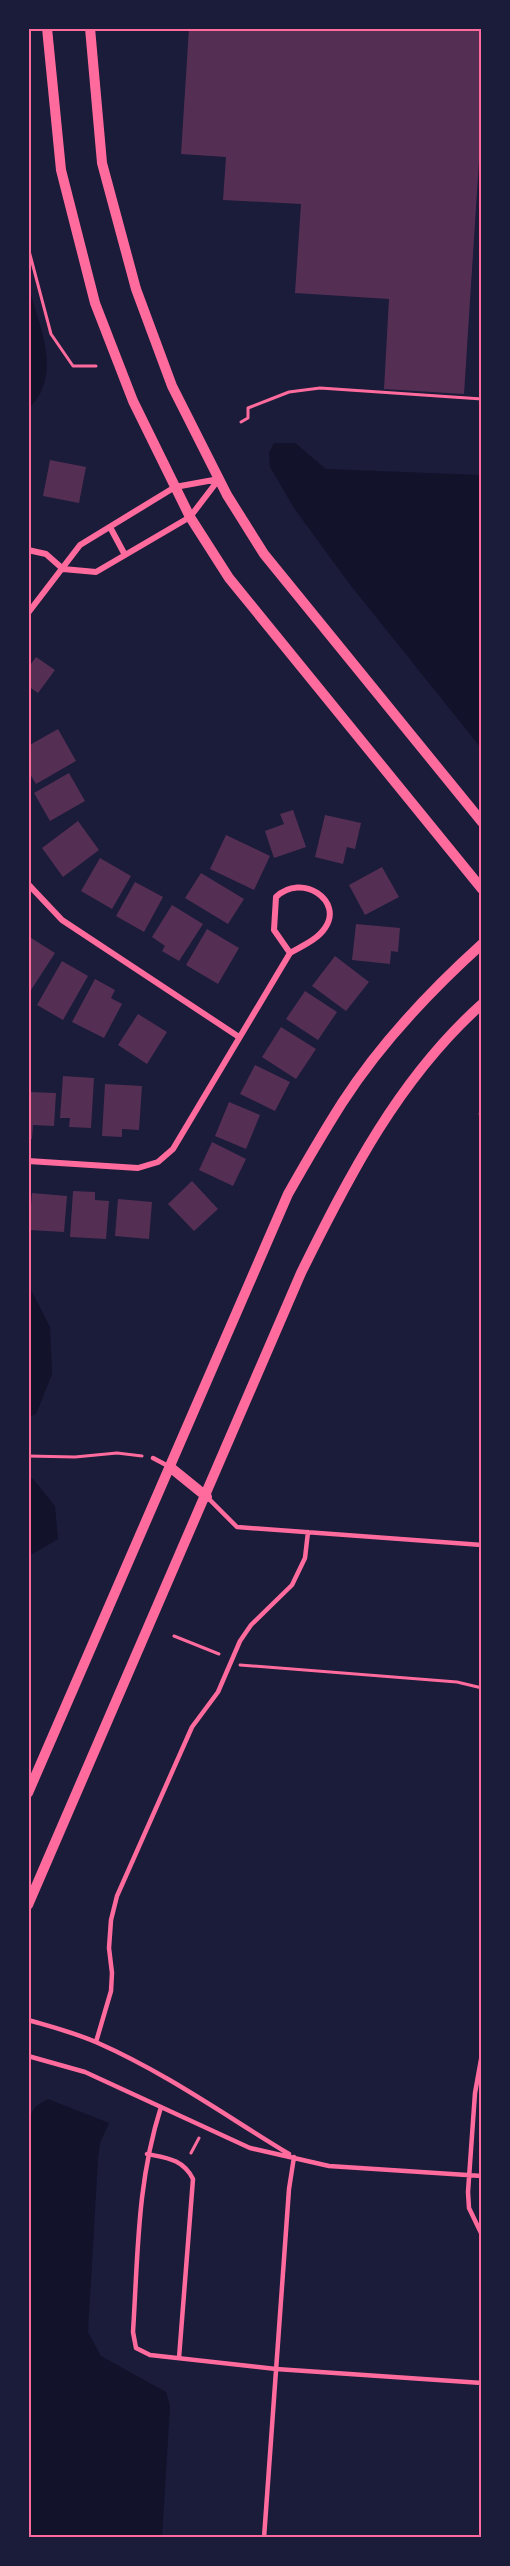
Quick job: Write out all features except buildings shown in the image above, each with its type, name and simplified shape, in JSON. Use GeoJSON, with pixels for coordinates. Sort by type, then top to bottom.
{"type":"FeatureCollection","features":[{"type":"Feature","properties":{"kind":"street"},"geometry":{"type":"LineString","coordinates":[[47,28],[61,170],[95,303],[133,401],[190,517],[229,578],[482,889]]}},
{"type":"Feature","properties":{"kind":"street"},"geometry":{"type":"LineString","coordinates":[[90,28],[102,163],[136,289],[172,386],[219,479],[264,554],[482,822]]}},
{"type":"Feature","properties":{"kind":"street"},"geometry":{"type":"LineString","coordinates":[[28,613],[80,545],[175,487],[219,479]]}},
{"type":"Feature","properties":{"kind":"street"},"geometry":{"type":"LineString","coordinates":[[28,550],[46,554],[63,569],[96,572],[190,517],[219,479]]}},
{"type":"Feature","properties":{"kind":"street"},"geometry":{"type":"LineString","coordinates":[[110,527],[125,555]]}},
{"type":"Feature","properties":{"kind":"street"},"geometry":{"type":"LineString","coordinates":[[28,884],[62,920],[239,1037]]}},
{"type":"Feature","properties":{"kind":"street"},"geometry":{"type":"LineString","coordinates":[[28,1161],[138,1168],[158,1162],[173,1149],[290,952],[313,940],[325,928],[328,921],[328,908],[320,893],[309,887],[298,886],[285,889],[276,897],[274,930],[290,952]]}},
{"type":"Feature","properties":{"kind":"street"},"geometry":{"type":"LineString","coordinates":[[28,1794],[288,1194],[314,1149],[367,1068],[441,981],[482,944]]}},
{"type":"Feature","properties":{"kind":"street"},"geometry":{"type":"LineString","coordinates":[[28,1905],[207,1497],[301,1273],[347,1180],[399,1096],[482,1004]]}},
{"type":"Feature","properties":{"kind":"street"},"geometry":{"type":"LineString","coordinates":[[170,1467],[207,1497]]}},
{"type":"Feature","properties":{"kind":"lane"},"geometry":{"type":"LineString","coordinates":[[153,1458],[170,1467]]}},
{"type":"Feature","properties":{"kind":"lane"},"geometry":{"type":"LineString","coordinates":[[207,1497],[237,1527],[482,1545]]}},
{"type":"Feature","properties":{"kind":"lane"},"geometry":{"type":"LineString","coordinates":[[96,2042],[111,1991],[112,1973],[109,1948],[111,1920],[117,1896],[192,1727],[218,1692],[247,1630],[292,1585],[305,1557],[308,1532]]}},
{"type":"Feature","properties":{"kind":"lane"},"geometry":{"type":"LineString","coordinates":[[28,2020],[96,2042],[202,2099],[294,2157]]}},
{"type":"Feature","properties":{"kind":"lane"},"geometry":{"type":"LineString","coordinates":[[482,2054],[475,2093],[469,2208],[482,2235]]}},
{"type":"Feature","properties":{"kind":"lane"},"geometry":{"type":"LineString","coordinates":[[28,2056],[86,2072],[250,2148],[329,2166],[482,2176]]}},
{"type":"Feature","properties":{"kind":"lane"},"geometry":{"type":"LineString","coordinates":[[161,2107],[147,2154],[141,2187],[136,2348],[150,2355],[276,2369],[482,2383]]}},
{"type":"Feature","properties":{"kind":"lane"},"geometry":{"type":"LineString","coordinates":[[147,2154],[178,2161],[188,2168],[193,2179],[179,2358]]}},
{"type":"Feature","properties":{"kind":"lane"},"geometry":{"type":"LineString","coordinates":[[264,2538],[289,2189],[294,2157]]}},
{"type":"Feature","properties":{"kind":"path"},"geometry":{"type":"LineString","coordinates":[[28,247],[51,334],[73,366],[96,366]]}},
{"type":"Feature","properties":{"kind":"path"},"geometry":{"type":"LineString","coordinates":[[241,422],[248,418],[248,408],[289,392],[320,388],[482,399]]}},
{"type":"Feature","properties":{"kind":"path"},"geometry":{"type":"LineString","coordinates":[[28,1456],[75,1457],[117,1453],[153,1458]]}},
{"type":"Feature","properties":{"kind":"path"},"geometry":{"type":"LineString","coordinates":[[174,1636],[219,1654]]}},
{"type":"Feature","properties":{"kind":"path"},"geometry":{"type":"LineString","coordinates":[[236,1663],[245,1667],[457,1682],[482,1688]]}},
{"type":"Feature","properties":{"kind":"path"},"geometry":{"type":"LineString","coordinates":[[191,2153],[199,2138]]}},
{"type":"Feature","properties":{"kind":"shaded area"},"geometry":{"type":"Polygon","coordinates":[[[29,289],[43,335],[47,366],[45,381],[39,395],[29,408],[29,289]]]}},
{"type":"Feature","properties":{"kind":"shaded area"},"geometry":{"type":"Polygon","coordinates":[[[274,443],[295,443],[326,469],[481,475],[481,748],[348,582],[294,508],[270,467],[269,453],[274,443]]]}},
{"type":"Feature","properties":{"kind":"shaded area"},"geometry":{"type":"Polygon","coordinates":[[[28,1284],[50,1327],[52,1374],[36,1414],[29,1417],[28,1284]]]}},
{"type":"Feature","properties":{"kind":"shaded area"},"geometry":{"type":"Polygon","coordinates":[[[29,1478],[33,1479],[55,1506],[58,1539],[29,1556],[29,1478]]]}},
{"type":"Feature","properties":{"kind":"shaded area"},"geometry":{"type":"Polygon","coordinates":[[[48,2099],[109,2123],[100,2143],[98,2159],[88,2332],[101,2356],[166,2392],[170,2406],[162,2537],[29,2537],[28,2120],[35,2107],[48,2099]]]}}]}
